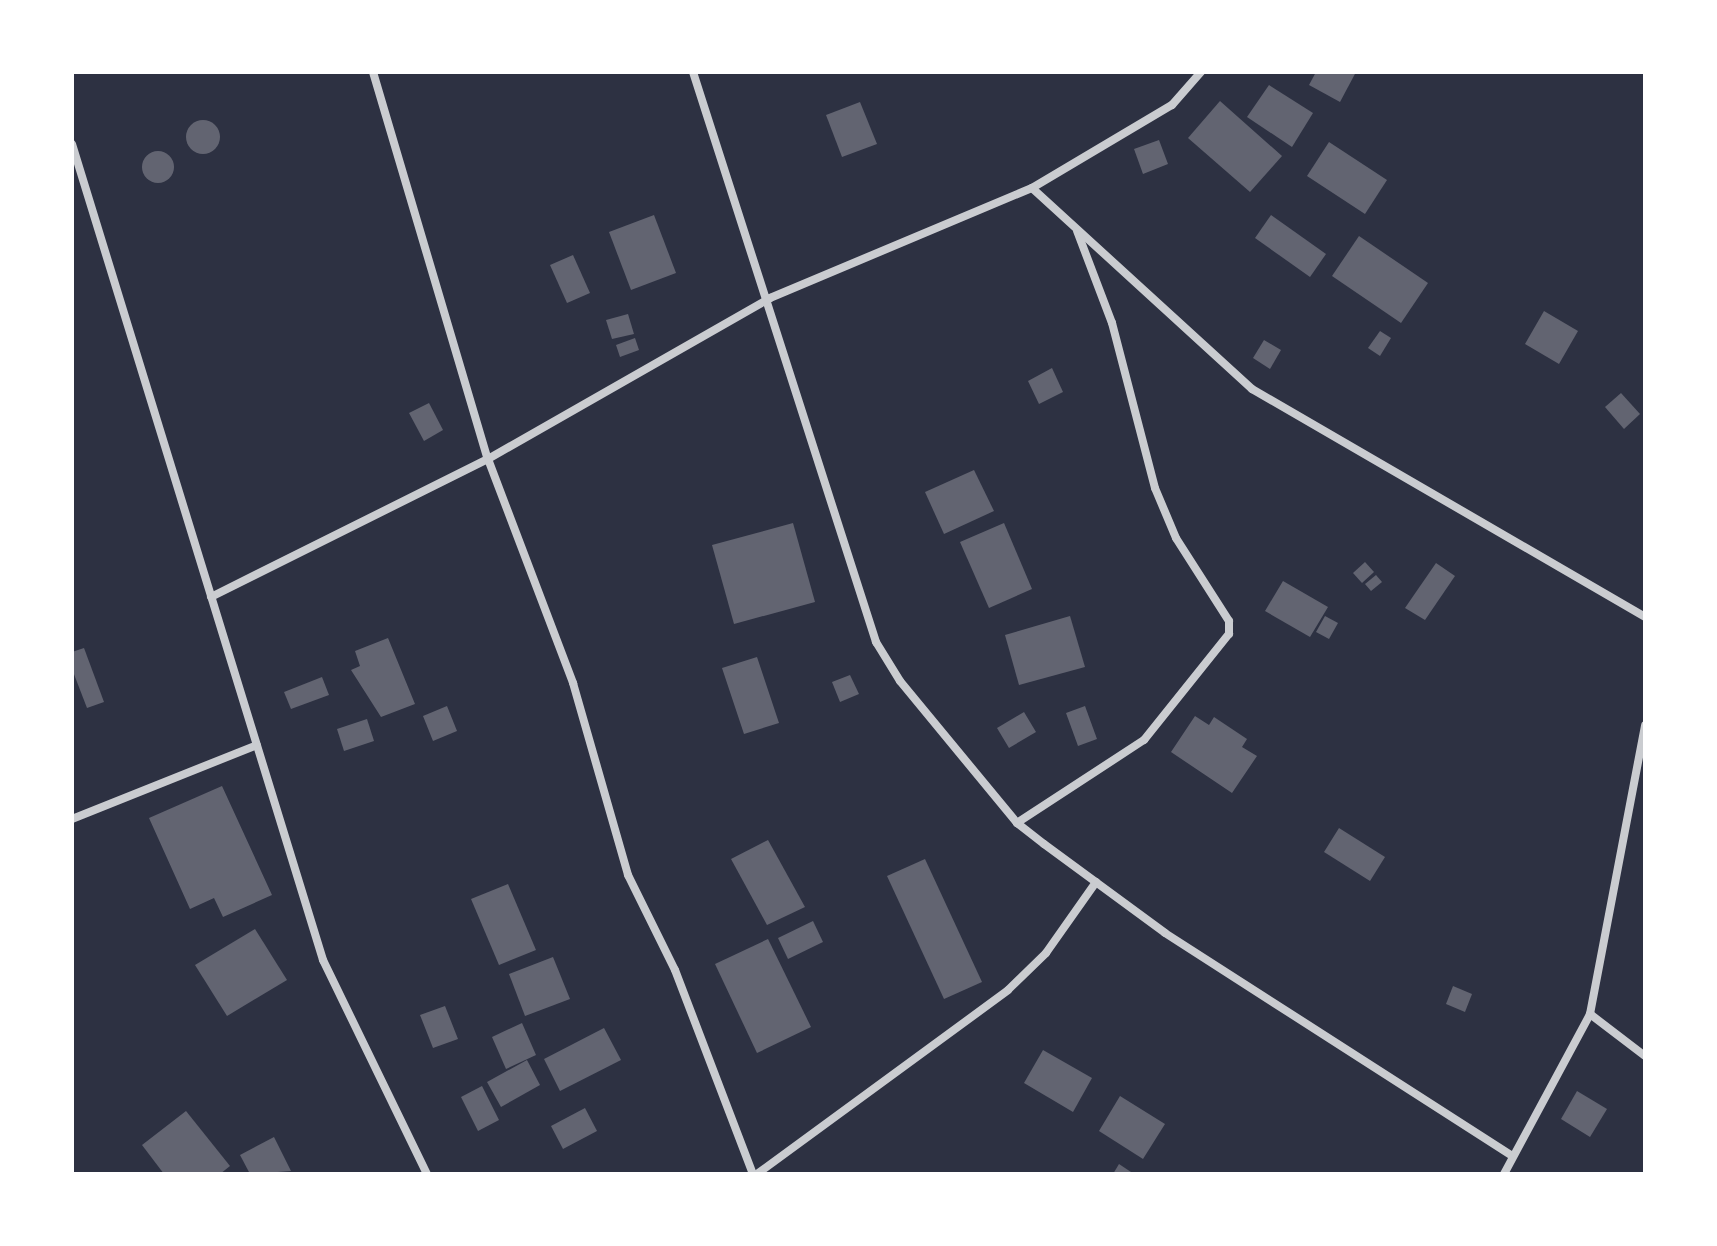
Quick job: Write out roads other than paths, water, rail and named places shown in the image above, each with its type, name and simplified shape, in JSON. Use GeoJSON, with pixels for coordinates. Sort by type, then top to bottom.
{"type":"FeatureCollection","features":[{"type":"Feature","properties":{"kind":"street"},"geometry":{"type":"LineString","coordinates":[[373,72],[488,459],[573,683],[628,875],[675,970],[755,1174],[1008,990],[1046,953],[1096,882]]}},
{"type":"Feature","properties":{"kind":"street"},"geometry":{"type":"LineString","coordinates":[[693,72],[770,298],[876,642],[1017,823],[1096,882],[1513,1156]]}},
{"type":"Feature","properties":{"kind":"street"},"geometry":{"type":"LineString","coordinates":[[211,597],[488,459],[770,298],[1032,188],[1172,105],[1201,72]]}},
{"type":"Feature","properties":{"kind":"street"},"geometry":{"type":"LineString","coordinates":[[72,144],[323,960],[427,1174]]}},
{"type":"Feature","properties":{"kind":"street"},"geometry":{"type":"LineString","coordinates":[[1032,188],[1252,389],[1645,617]]}},
{"type":"Feature","properties":{"kind":"street"},"geometry":{"type":"LineString","coordinates":[[1017,823],[1144,740],[1229,634],[1229,621],[1176,538],[1155,488],[1112,323],[1075,226]]}},
{"type":"Feature","properties":{"kind":"street"},"geometry":{"type":"LineString","coordinates":[[1504,1174],[1590,1014],[1645,725]]}},
{"type":"Feature","properties":{"kind":"street"},"geometry":{"type":"LineString","coordinates":[[72,819],[257,745]]}},
{"type":"Feature","properties":{"kind":"street"},"geometry":{"type":"LineString","coordinates":[[1590,1014],[1645,1056]]}}]}
